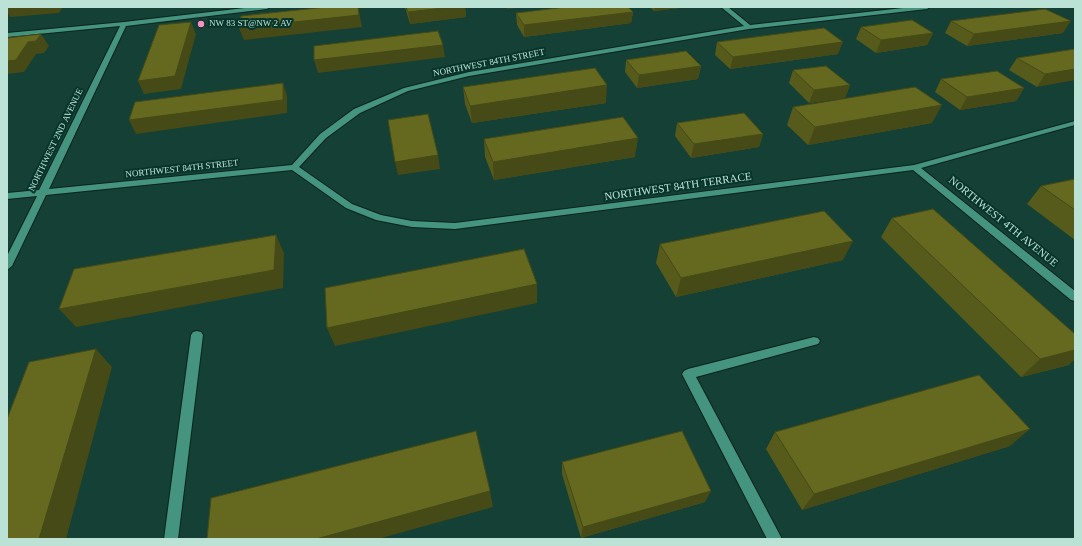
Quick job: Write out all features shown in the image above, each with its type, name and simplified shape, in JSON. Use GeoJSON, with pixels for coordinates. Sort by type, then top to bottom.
{"type":"FeatureCollection","features":[{"type":"Feature","properties":{"kind":"street"},"geometry":{"type":"LineString","coordinates":[[7,34],[124,24],[267,7]]}},
{"type":"Feature","properties":{"kind":"street"},"geometry":{"type":"LineString","coordinates":[[724,7],[749,27]]}},
{"type":"Feature","properties":{"kind":"street","name":"NORTHWEST 84TH STREET"},"geometry":{"type":"LineString","coordinates":[[7,196],[294,167],[323,136],[356,111],[406,89],[469,74],[749,27],[927,7]]}},
{"type":"Feature","properties":{"kind":"street","name":"NORTHWEST 2ND AVENUE"},"geometry":{"type":"LineString","coordinates":[[7,266],[124,24]]}},
{"type":"Feature","properties":{"kind":"street","name":"NORTHWEST 84TH TERRACE"},"geometry":{"type":"LineString","coordinates":[[294,167],[348,206],[379,218],[412,224],[455,226],[916,167],[1075,123]]}},
{"type":"Feature","properties":{"kind":"street","name":"NORTHWEST 4TH AVENUE"},"geometry":{"type":"LineString","coordinates":[[916,167],[1075,297]]}},
{"type":"Feature","properties":{"kind":"street"},"geometry":{"type":"LineString","coordinates":[[171,539],[197,335]]}},
{"type":"Feature","properties":{"kind":"street"},"geometry":{"type":"LineString","coordinates":[[775,539],[688,374],[814,341]]}},
{"type":"Feature","properties":{"kind":"building"},"geometry":{"type":"Polygon","coordinates":[[[327,7],[358,7],[359,15],[239,28],[241,16],[327,7]]]}},
{"type":"Feature","properties":{"kind":"building"},"geometry":{"type":"Polygon","coordinates":[[[406,7],[452,7],[408,12],[406,7]]]}},
{"type":"Feature","properties":{"kind":"building"},"geometry":{"type":"Polygon","coordinates":[[[566,7],[628,7],[633,12],[524,25],[516,13],[566,7]]]}},
{"type":"Feature","properties":{"kind":"building"},"geometry":{"type":"Polygon","coordinates":[[[1045,9],[1071,21],[974,34],[951,21],[1045,9]]]}},
{"type":"Feature","properties":{"kind":"building"},"geometry":{"type":"Polygon","coordinates":[[[912,20],[933,33],[881,40],[861,27],[912,20]]]}},
{"type":"Feature","properties":{"kind":"building"},"geometry":{"type":"Polygon","coordinates":[[[191,22],[175,76],[138,81],[159,25],[191,22]]]}},
{"type":"Feature","properties":{"kind":"building"},"geometry":{"type":"Polygon","coordinates":[[[824,28],[843,42],[733,57],[717,42],[824,28]]]}},
{"type":"Feature","properties":{"kind":"building"},"geometry":{"type":"Polygon","coordinates":[[[438,31],[443,45],[314,60],[314,46],[438,31]]]}},
{"type":"Feature","properties":{"kind":"building"},"geometry":{"type":"Polygon","coordinates":[[[41,34],[36,41],[28,42],[16,60],[7,61],[7,38],[41,34]]]}},
{"type":"Feature","properties":{"kind":"building"},"geometry":{"type":"Polygon","coordinates":[[[1075,49],[1075,69],[1045,74],[1017,58],[1075,49]]]}},
{"type":"Feature","properties":{"kind":"building"},"geometry":{"type":"Polygon","coordinates":[[[686,51],[701,66],[639,75],[626,60],[686,51]]]}},
{"type":"Feature","properties":{"kind":"building"},"geometry":{"type":"Polygon","coordinates":[[[826,66],[850,85],[814,90],[793,70],[826,66]]]}},
{"type":"Feature","properties":{"kind":"building"},"geometry":{"type":"Polygon","coordinates":[[[595,68],[607,85],[470,106],[463,87],[595,68]]]}},
{"type":"Feature","properties":{"kind":"building"},"geometry":{"type":"Polygon","coordinates":[[[997,71],[1024,88],[967,97],[941,79],[997,71]]]}},
{"type":"Feature","properties":{"kind":"building"},"geometry":{"type":"Polygon","coordinates":[[[283,83],[283,100],[129,120],[135,102],[283,83]]]}},
{"type":"Feature","properties":{"kind":"building"},"geometry":{"type":"Polygon","coordinates":[[[915,87],[942,105],[815,127],[793,107],[915,87]]]}},
{"type":"Feature","properties":{"kind":"building"},"geometry":{"type":"Polygon","coordinates":[[[744,113],[763,134],[694,144],[677,123],[744,113]]]}},
{"type":"Feature","properties":{"kind":"building"},"geometry":{"type":"Polygon","coordinates":[[[428,114],[438,155],[395,162],[388,120],[428,114]]]}},
{"type":"Feature","properties":{"kind":"building"},"geometry":{"type":"Polygon","coordinates":[[[623,117],[638,138],[493,162],[484,139],[623,117]]]}},
{"type":"Feature","properties":{"kind":"building"},"geometry":{"type":"Polygon","coordinates":[[[1075,179],[1075,210],[1041,186],[1075,179]]]}},
{"type":"Feature","properties":{"kind":"building"},"geometry":{"type":"Polygon","coordinates":[[[933,209],[1075,334],[1075,350],[1040,359],[892,218],[933,209]]]}},
{"type":"Feature","properties":{"kind":"building"},"geometry":{"type":"Polygon","coordinates":[[[824,211],[853,241],[681,278],[660,244],[824,211]]]}},
{"type":"Feature","properties":{"kind":"building"},"geometry":{"type":"Polygon","coordinates":[[[276,235],[274,270],[59,309],[74,269],[276,235]]]}},
{"type":"Feature","properties":{"kind":"building"},"geometry":{"type":"Polygon","coordinates":[[[524,249],[537,284],[327,328],[325,288],[524,249]]]}},
{"type":"Feature","properties":{"kind":"building"},"geometry":{"type":"Polygon","coordinates":[[[96,349],[39,539],[7,539],[7,419],[29,362],[96,349]]]}},
{"type":"Feature","properties":{"kind":"building"},"geometry":{"type":"Polygon","coordinates":[[[979,375],[1030,429],[814,494],[775,432],[979,375]]]}},
{"type":"Feature","properties":{"kind":"building"},"geometry":{"type":"Polygon","coordinates":[[[476,431],[490,491],[316,539],[207,539],[211,498],[476,431]]]}},
{"type":"Feature","properties":{"kind":"building"},"geometry":{"type":"Polygon","coordinates":[[[682,431],[711,491],[583,527],[562,462],[682,431]]]}},
{"type":"Feature","properties":{"kind":"place","name":"NW 83 ST@NW 2 AV"},"geometry":{"type":"Point","coordinates":[201,24]}}]}
